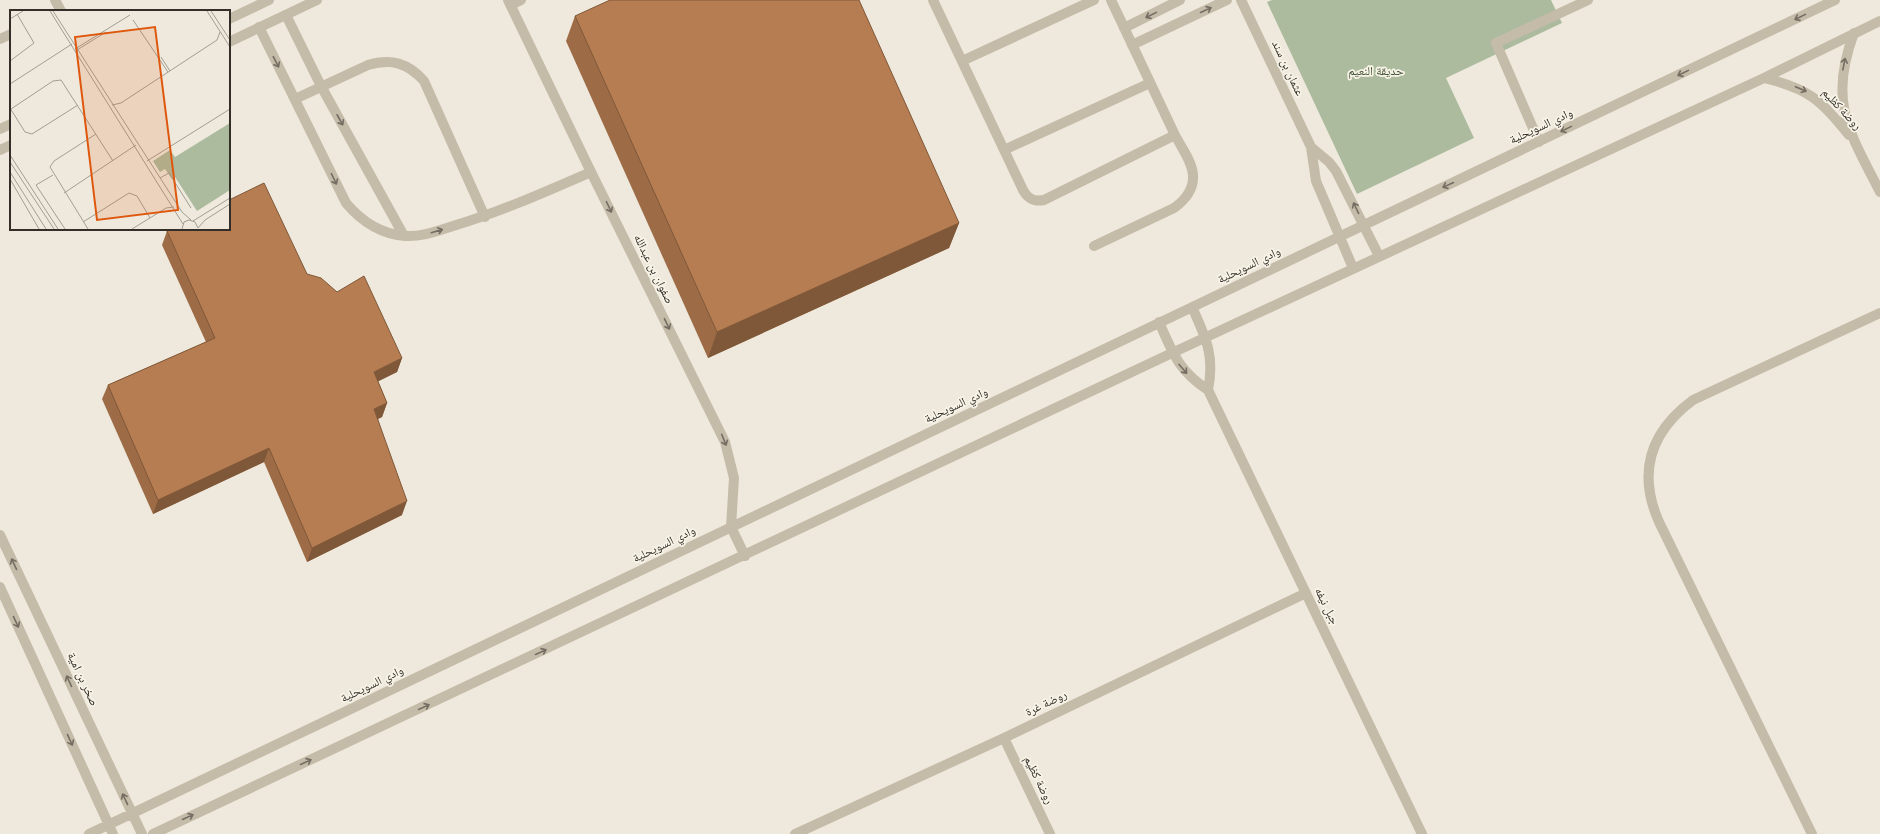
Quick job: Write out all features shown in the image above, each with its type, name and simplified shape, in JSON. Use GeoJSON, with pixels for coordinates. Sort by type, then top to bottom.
{"type":"FeatureCollection","features":[{"type":"Feature","properties":{"kind":"street"},"geometry":{"type":"LineString","coordinates":[[56,0],[60,10]]}},
{"type":"Feature","properties":{"kind":"street"},"geometry":{"type":"LineString","coordinates":[[230,18],[267,0]]}},
{"type":"Feature","properties":{"kind":"street"},"geometry":{"type":"LineString","coordinates":[[230,42],[317,0]]}},
{"type":"Feature","properties":{"kind":"street"},"geometry":{"type":"LineString","coordinates":[[510,2],[521,0]]}},
{"type":"Feature","properties":{"kind":"street"},"geometry":{"type":"LineString","coordinates":[[933,0],[1026,196],[1038,201],[1044,200],[1175,135]]}},
{"type":"Feature","properties":{"kind":"street"},"geometry":{"type":"LineString","coordinates":[[962,61],[1094,0]]}},
{"type":"Feature","properties":{"kind":"street"},"geometry":{"type":"LineString","coordinates":[[1094,246],[1174,208],[1182,202],[1188,194],[1193,176],[1192,166],[1175,135],[1111,0]]}},
{"type":"Feature","properties":{"kind":"street"},"geometry":{"type":"LineString","coordinates":[[1124,28],[1180,0]]}},
{"type":"Feature","properties":{"kind":"street"},"geometry":{"type":"LineString","coordinates":[[1132,45],[1227,0]]}},
{"type":"Feature","properties":{"kind":"street","name":"عثمان بن سند"},"geometry":{"type":"LineString","coordinates":[[1241,0],[1311,147],[1316,181],[1338,237],[1353,268]]}},
{"type":"Feature","properties":{"kind":"street"},"geometry":{"type":"LineString","coordinates":[[1539,142],[1496,43],[1588,0]]}},
{"type":"Feature","properties":{"kind":"street","name":"وادي السويحلية"},"geometry":{"type":"LineString","coordinates":[[89,834],[111,829],[132,813],[1835,0]]}},
{"type":"Feature","properties":{"kind":"street","name":"صفوان بن عبدالله"},"geometry":{"type":"LineString","coordinates":[[510,2],[591,172],[725,442],[734,478],[731,527],[745,556]]}},
{"type":"Feature","properties":{"kind":"street"},"geometry":{"type":"LineString","coordinates":[[286,15],[321,86],[404,236]]}},
{"type":"Feature","properties":{"kind":"street"},"geometry":{"type":"LineString","coordinates":[[153,834],[1353,268],[1764,78],[1880,21]]}},
{"type":"Feature","properties":{"kind":"street"},"geometry":{"type":"LineString","coordinates":[[259,28],[346,203],[357,216],[371,226],[387,233],[404,236],[418,236],[485,217],[591,172]]}},
{"type":"Feature","properties":{"kind":"street","name":"روضة كظيم"},"geometry":{"type":"LineString","coordinates":[[1854,33],[1846,55],[1842,77],[1842,100],[1847,122],[1855,143],[1880,192]]}},
{"type":"Feature","properties":{"kind":"street"},"geometry":{"type":"LineString","coordinates":[[0,39],[10,34]]}},
{"type":"Feature","properties":{"kind":"street"},"geometry":{"type":"LineString","coordinates":[[295,99],[368,65],[380,62],[393,62],[405,65],[416,71],[424,81],[485,217]]}},
{"type":"Feature","properties":{"kind":"street","name":"روضة كظيم"},"geometry":{"type":"LineString","coordinates":[[1764,78],[1806,91],[1824,106],[1855,143]]}},
{"type":"Feature","properties":{"kind":"street"},"geometry":{"type":"LineString","coordinates":[[1004,150],[1150,83]]}},
{"type":"Feature","properties":{"kind":"street"},"geometry":{"type":"LineString","coordinates":[[0,129],[10,124]]}},
{"type":"Feature","properties":{"kind":"street"},"geometry":{"type":"LineString","coordinates":[[0,150],[10,145]]}},
{"type":"Feature","properties":{"kind":"street","name":"عثمان بن سند"},"geometry":{"type":"LineString","coordinates":[[1311,147],[1329,162],[1336,171],[1379,256]]}},
{"type":"Feature","properties":{"kind":"street"},"geometry":{"type":"LineString","coordinates":[[1192,307],[1206,337],[1212,361],[1208,390]]}},
{"type":"Feature","properties":{"kind":"street"},"geometry":{"type":"LineString","coordinates":[[1812,834],[1652,507],[1648,473],[1651,456],[1666,424],[1678,411],[1693,400],[1880,313]]}},
{"type":"Feature","properties":{"kind":"street","name":"جبل نيفه"},"geometry":{"type":"LineString","coordinates":[[1159,322],[1172,353],[1179,365],[1189,376],[1208,390],[1422,834]]}},
{"type":"Feature","properties":{"kind":"street","name":"صخر بن امية"},"geometry":{"type":"LineString","coordinates":[[0,535],[142,834]]}},
{"type":"Feature","properties":{"kind":"street"},"geometry":{"type":"LineString","coordinates":[[0,587],[111,829]]}},
{"type":"Feature","properties":{"kind":"street","name":"روضة غرة"},"geometry":{"type":"LineString","coordinates":[[795,834],[1004,738],[1306,593]]}},
{"type":"Feature","properties":{"kind":"street","name":"روضة كظيم"},"geometry":{"type":"LineString","coordinates":[[1004,738],[1050,834]]}},
{"type":"Feature","properties":{"kind":"green space","name":"حديقة النعيم"},"geometry":{"type":"Polygon","coordinates":[[[1272,0],[1551,0],[1562,23],[1446,78],[1474,138],[1357,194],[1267,2],[1272,0]]]}},
{"type":"Feature","properties":{"kind":"building"},"geometry":{"type":"Polygon","coordinates":[[[610,0],[859,0],[959,223],[717,332],[575,16],[610,0]]]}},
{"type":"Feature","properties":{"kind":"building"},"geometry":{"type":"Polygon","coordinates":[[[264,183],[307,274],[321,278],[337,292],[364,276],[402,358],[374,372],[387,403],[374,409],[407,501],[312,548],[269,448],[158,500],[108,385],[215,338],[167,231],[230,230],[230,200],[264,183]]]}}]}
